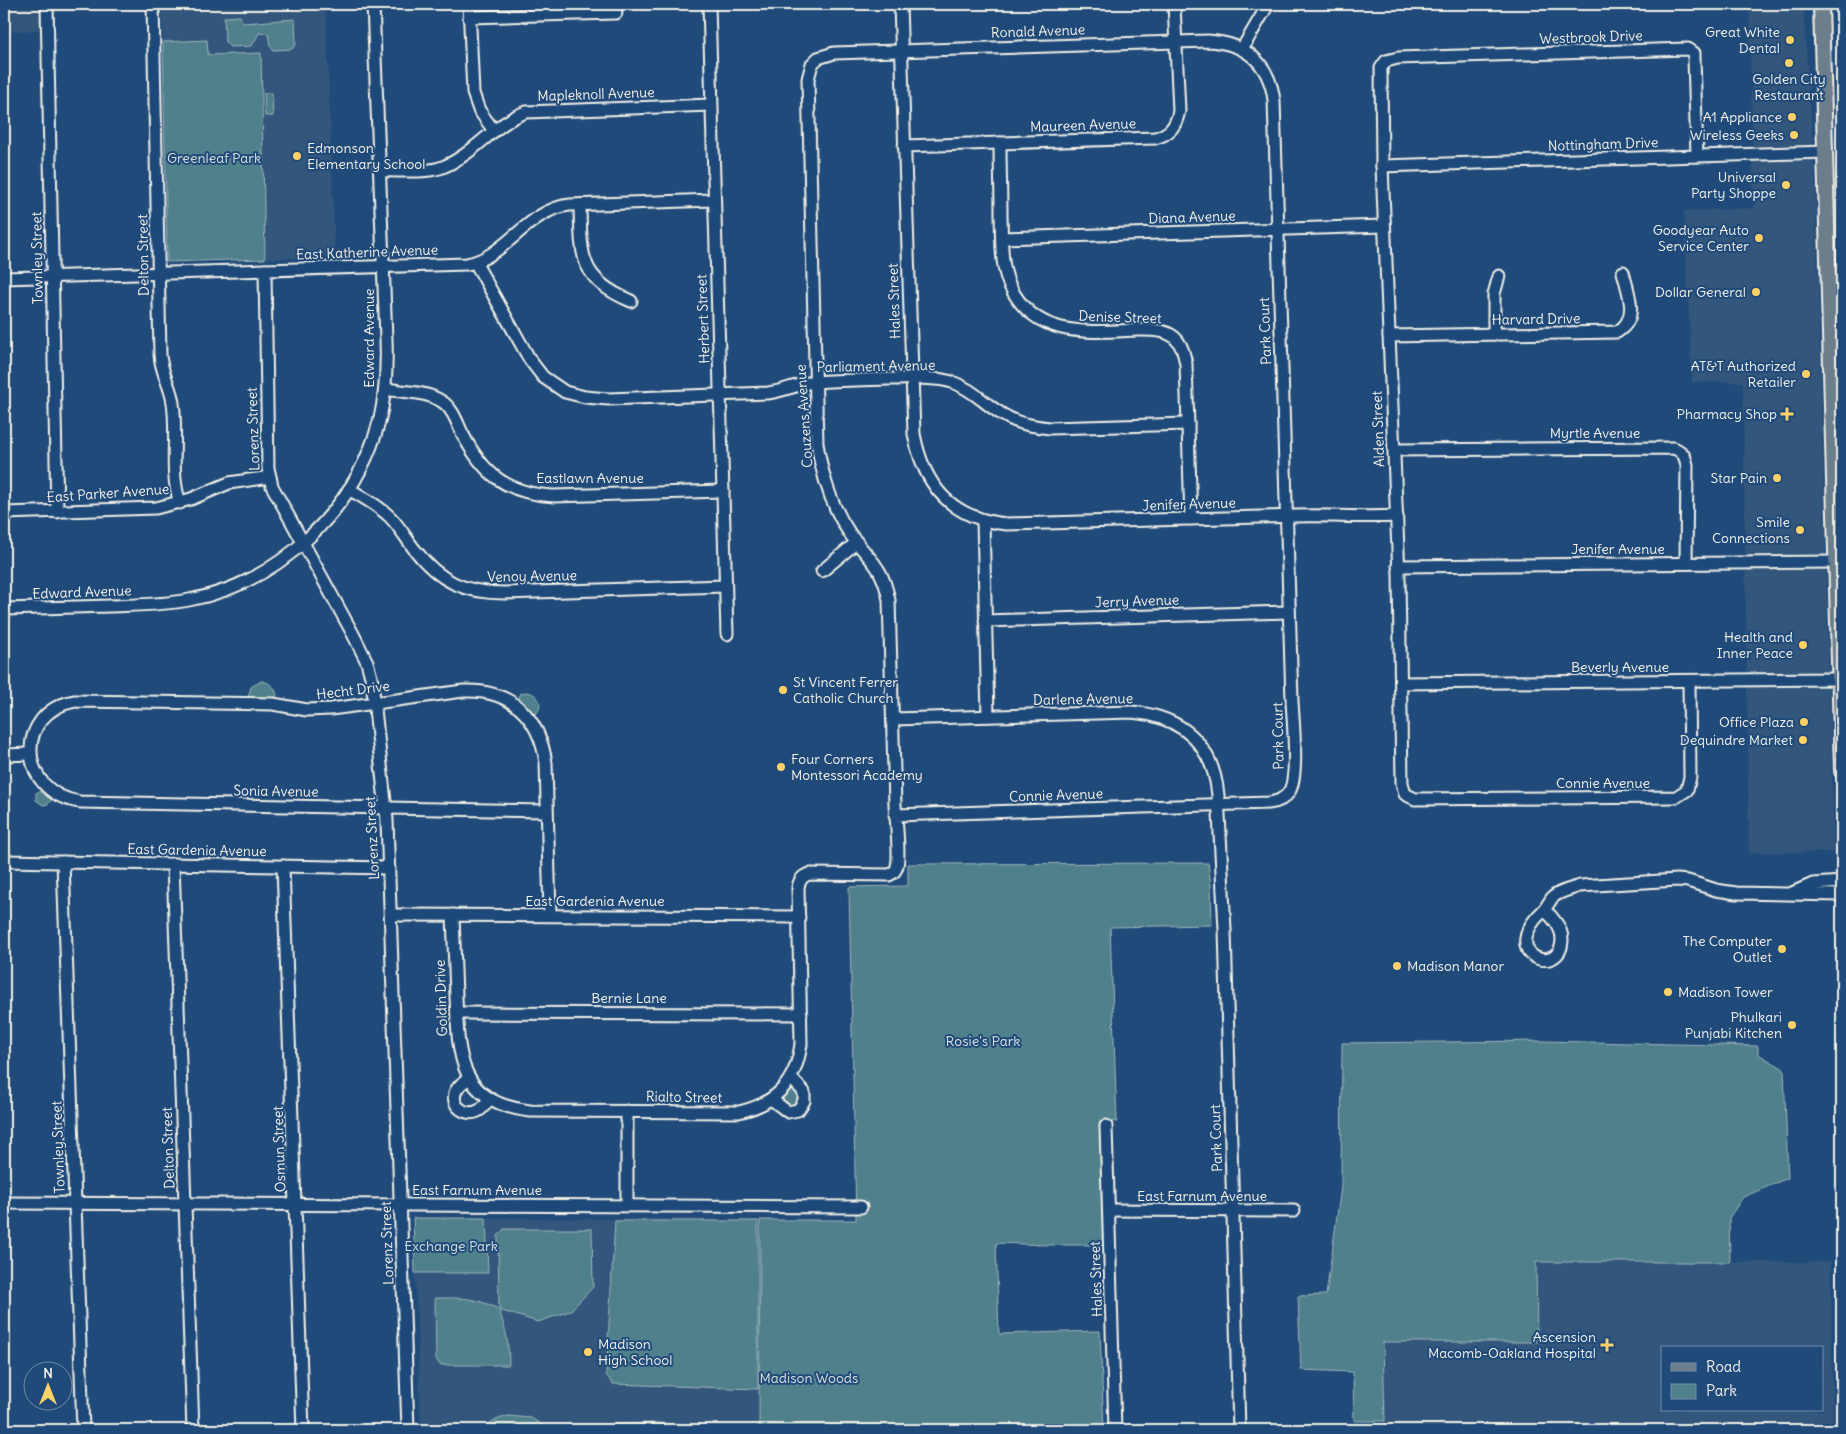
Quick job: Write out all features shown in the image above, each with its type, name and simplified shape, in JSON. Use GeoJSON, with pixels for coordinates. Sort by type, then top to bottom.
{"type":"FeatureCollection","features":[{"type":"Feature","properties":{"kind":"main road"},"geometry":{"type":"LineString","coordinates":[[1821,4],[1842,772]]}},
{"type":"Feature","properties":{"kind":"street","name":"Townley Street"},"geometry":{"type":"LineString","coordinates":[[47,4],[57,512]]}},
{"type":"Feature","properties":{"kind":"street","name":"Delton Street"},"geometry":{"type":"LineString","coordinates":[[153,4],[160,361],[174,405],[174,483],[180,503]]}},
{"type":"Feature","properties":{"kind":"street","name":"Edward Avenue"},"geometry":{"type":"LineString","coordinates":[[4,609],[149,604],[190,600],[228,589],[262,573],[302,544],[330,514],[349,489],[375,431],[385,389],[387,355],[373,4]]}},
{"type":"Feature","properties":{"kind":"street"},"geometry":{"type":"LineString","coordinates":[[469,4],[473,93],[479,110],[494,131]]}},
{"type":"Feature","properties":{"kind":"street","name":"Herbert Street"},"geometry":{"type":"LineString","coordinates":[[709,4],[727,634]]}},
{"type":"Feature","properties":{"kind":"street","name":"Hales Street"},"geometry":{"type":"LineString","coordinates":[[900,4],[914,434],[925,472],[940,493],[958,509],[983,521]]}},
{"type":"Feature","properties":{"kind":"street"},"geometry":{"type":"LineString","coordinates":[[1174,4],[1175,42]]}},
{"type":"Feature","properties":{"kind":"street"},"geometry":{"type":"LineString","coordinates":[[1242,49],[1265,6],[1277,4]]}},
{"type":"Feature","properties":{"kind":"street"},"geometry":{"type":"LineString","coordinates":[[469,17],[616,13]]}},
{"type":"Feature","properties":{"kind":"street","name":"Ronald Avenue"},"geometry":{"type":"LineString","coordinates":[[901,50],[1175,42]]}},
{"type":"Feature","properties":{"kind":"street","name":"Park Court"},"geometry":{"type":"LineString","coordinates":[[1175,42],[1220,42],[1242,49],[1258,61],[1270,80],[1273,90],[1293,718],[1293,784],[1286,795],[1276,802],[1218,805],[1224,930],[1239,1430]]}},
{"type":"Feature","properties":{"kind":"street","name":"Maureen Avenue"},"geometry":{"type":"LineString","coordinates":[[904,146],[1155,138],[1164,135],[1175,125],[1179,112],[1175,42]]}},
{"type":"Feature","properties":{"kind":"street","name":"Westbrook Drive"},"geometry":{"type":"LineString","coordinates":[[1386,61],[1398,58],[1688,49],[1694,54],[1697,156]]}},
{"type":"Feature","properties":{"kind":"street","name":"Couzens Avenue"},"geometry":{"type":"LineString","coordinates":[[803,876],[811,874],[889,875],[895,870],[898,861],[889,600],[877,565],[857,542],[835,509],[823,477],[817,443],[809,72],[812,64],[825,54],[834,52],[901,50]]}},
{"type":"Feature","properties":{"kind":"street","name":"Alden Street"},"geometry":{"type":"LineString","coordinates":[[1386,61],[1382,65],[1380,74],[1382,166],[1398,566],[1402,783],[1403,790],[1408,797]]}},
{"type":"Feature","properties":{"kind":"street","name":"Mapleknoll Avenue"},"geometry":{"type":"LineString","coordinates":[[380,171],[432,170],[446,166],[513,118],[533,111],[711,105]]}},
{"type":"Feature","properties":{"kind":"street","name":"Denise Street"},"geometry":{"type":"LineString","coordinates":[[1000,142],[1002,238],[1005,273],[1010,286],[1025,308],[1036,318],[1057,328],[1069,330],[1155,330],[1173,336],[1185,355],[1190,519]]}},
{"type":"Feature","properties":{"kind":"street","name":"Nottingham Drive"},"geometry":{"type":"LineString","coordinates":[[1382,166],[1826,152]]}},
{"type":"Feature","properties":{"kind":"street","name":"East Katherine Avenue"},"geometry":{"type":"LineString","coordinates":[[4,278],[475,262],[556,207],[714,200]]}},
{"type":"Feature","properties":{"kind":"street"},"geometry":{"type":"LineString","coordinates":[[580,205],[581,251],[589,270],[594,278],[608,290],[631,301]]}},
{"type":"Feature","properties":{"kind":"street","name":"Diana Avenue"},"geometry":{"type":"LineString","coordinates":[[1002,238],[1384,226]]}},
{"type":"Feature","properties":{"kind":"street","name":"Parliament Avenue"},"geometry":{"type":"LineString","coordinates":[[475,262],[530,360],[543,376],[557,388],[574,395],[596,398],[768,393],[782,391],[806,383],[911,378],[952,382],[970,390],[1007,418],[1034,427],[1188,424]]}},
{"type":"Feature","properties":{"kind":"street","name":"Lorenz Street"},"geometry":{"type":"LineString","coordinates":[[265,270],[270,477],[275,493],[367,662],[374,702],[386,808],[389,868],[408,1430]]}},
{"type":"Feature","properties":{"kind":"street","name":"Harvard Drive"},"geometry":{"type":"LineString","coordinates":[[1389,336],[1616,332],[1625,327],[1629,321],[1630,313],[1630,302],[1623,272]]}},
{"type":"Feature","properties":{"kind":"street"},"geometry":{"type":"LineString","coordinates":[[1494,334],[1494,294],[1499,276]]}},
{"type":"Feature","properties":{"kind":"street","name":"Eastlawn Avenue"},"geometry":{"type":"LineString","coordinates":[[385,389],[423,395],[442,401],[452,412],[476,458],[485,469],[508,486],[527,493],[554,496],[723,491]]}},
{"type":"Feature","properties":{"kind":"street","name":"Myrtle Avenue"},"geometry":{"type":"LineString","coordinates":[[1394,450],[1674,448],[1682,452],[1686,457],[1687,465],[1686,563]]}},
{"type":"Feature","properties":{"kind":"street","name":"East Parker Avenue"},"geometry":{"type":"LineString","coordinates":[[4,513],[147,508],[180,503],[229,483],[270,477]]}},
{"type":"Feature","properties":{"kind":"street","name":"Venoy Avenue"},"geometry":{"type":"LineString","coordinates":[[349,489],[381,509],[435,572],[465,589],[478,592],[504,593],[725,586]]}},
{"type":"Feature","properties":{"kind":"street","name":"Jenifer Avenue"},"geometry":{"type":"LineString","coordinates":[[983,521],[1023,525],[1327,515],[1354,518],[1396,516]]}},
{"type":"Feature","properties":{"kind":"street"},"geometry":{"type":"LineString","coordinates":[[983,521],[988,716]]}},
{"type":"Feature","properties":{"kind":"street"},"geometry":{"type":"LineString","coordinates":[[822,572],[857,542]]}},
{"type":"Feature","properties":{"kind":"street","name":"Jenifer Avenue"},"geometry":{"type":"LineString","coordinates":[[1398,566],[1837,562]]}},
{"type":"Feature","properties":{"kind":"street","name":"Jerry Avenue"},"geometry":{"type":"LineString","coordinates":[[985,621],[1289,612]]}},
{"type":"Feature","properties":{"kind":"street","name":"Beverly Avenue"},"geometry":{"type":"LineString","coordinates":[[1401,683],[1840,679]]}},
{"type":"Feature","properties":{"kind":"street","name":"Connie Avenue"},"geometry":{"type":"LineString","coordinates":[[1408,797],[1415,799],[1676,797],[1682,795],[1687,790],[1690,777],[1690,681]]}},
{"type":"Feature","properties":{"kind":"street","name":"Hecht Drive"},"geometry":{"type":"LineString","coordinates":[[30,754],[34,734],[39,723],[58,706],[75,701],[272,704],[307,710],[446,692],[474,690],[496,695],[510,701],[527,716],[537,730],[542,742],[546,763],[550,916]]}},
{"type":"Feature","properties":{"kind":"street","name":"Darlene Avenue"},"geometry":{"type":"LineString","coordinates":[[893,719],[1132,712],[1150,714],[1184,729],[1201,746],[1216,780],[1218,805]]}},
{"type":"Feature","properties":{"kind":"street"},"geometry":{"type":"LineString","coordinates":[[4,755],[30,754]]}},
{"type":"Feature","properties":{"kind":"street","name":"Sonia Avenue"},"geometry":{"type":"LineString","coordinates":[[30,754],[39,780],[53,793],[70,801],[185,805],[547,811]]}},
{"type":"Feature","properties":{"kind":"street","name":"Connie Avenue"},"geometry":{"type":"LineString","coordinates":[[896,815],[1218,805]]}},
{"type":"Feature","properties":{"kind":"street","name":"East Gardenia Avenue"},"geometry":{"type":"LineString","coordinates":[[4,861],[389,868]]}},
{"type":"Feature","properties":{"kind":"street","name":"Townley Street"},"geometry":{"type":"LineString","coordinates":[[63,862],[83,1430]]}},
{"type":"Feature","properties":{"kind":"street","name":"Delton Street"},"geometry":{"type":"LineString","coordinates":[[173,864],[193,1430]]}},
{"type":"Feature","properties":{"kind":"street","name":"Osmun Street"},"geometry":{"type":"LineString","coordinates":[[284,866],[303,1430]]}},
{"type":"Feature","properties":{"kind":"street","name":"Rialto Street"},"geometry":{"type":"LineString","coordinates":[[627,1206],[627,1111],[739,1112],[753,1108],[771,1099],[785,1087],[791,1078],[800,1053],[798,887],[803,876]]}},
{"type":"Feature","properties":{"kind":"street"},"geometry":{"type":"LineString","coordinates":[[1544,910],[1552,898],[1568,889],[1589,885],[1677,880],[1688,881],[1726,892],[1842,896]]}},
{"type":"Feature","properties":{"kind":"street"},"geometry":{"type":"LineString","coordinates":[[1788,894],[1813,884],[1842,882]]}},
{"type":"Feature","properties":{"kind":"street","name":"East Gardenia Avenue"},"geometry":{"type":"LineString","coordinates":[[391,915],[799,917]]}},
{"type":"Feature","properties":{"kind":"street","name":"Goldin Drive"},"geometry":{"type":"LineString","coordinates":[[453,915],[460,1057],[469,1078],[480,1092],[506,1107],[530,1111],[627,1111]]}},
{"type":"Feature","properties":{"kind":"street","name":"Bernie Lane"},"geometry":{"type":"LineString","coordinates":[[457,1012],[801,1014]]}},
{"type":"Feature","properties":{"kind":"street"},"geometry":{"type":"LineString","coordinates":[[469,1078],[456,1089],[456,1103],[460,1109],[469,1113],[478,1112],[490,1099]]}},
{"type":"Feature","properties":{"kind":"street"},"geometry":{"type":"LineString","coordinates":[[771,1099],[788,1112],[798,1110],[802,1106],[804,1092],[791,1078]]}},
{"type":"Feature","properties":{"kind":"street","name":"Hales Street"},"geometry":{"type":"LineString","coordinates":[[1106,1126],[1115,1430]]}},
{"type":"Feature","properties":{"kind":"street","name":"East Farnum Avenue"},"geometry":{"type":"LineString","coordinates":[[4,1203],[296,1206],[861,1207]]}},
{"type":"Feature","properties":{"kind":"street","name":"East Farnum Avenue"},"geometry":{"type":"LineString","coordinates":[[1109,1210],[1294,1211]]}},
{"type":"Feature","properties":{"kind":"shaded area","name":"Edmonson Elementary School"},"geometry":{"type":"Polygon","coordinates":[[[4,4],[326,4],[335,257],[265,259],[261,53],[207,55],[207,40],[163,42],[162,9],[57,12],[39,30],[4,32],[4,4]]]}},
{"type":"Feature","properties":{"kind":"shaded area"},"geometry":{"type":"Polygon","coordinates":[[[1749,4],[1803,4],[1815,175],[1834,852],[1749,853],[1743,382],[1692,382],[1684,211],[1754,208],[1749,4]]]}},
{"type":"Feature","properties":{"kind":"shaded area"},"geometry":{"type":"Polygon","coordinates":[[[1836,4],[1842,4],[1842,153],[1838,44],[1836,4]]]}},
{"type":"Feature","properties":{"kind":"shaded area","name":"Madison High School"},"geometry":{"type":"Polygon","coordinates":[[[486,1218],[760,1220],[759,1430],[421,1430],[415,1273],[488,1273],[486,1218]]]}},
{"type":"Feature","properties":{"kind":"shaded area","name":"Ascension Macomb-Oakland Hospital"},"geometry":{"type":"Polygon","coordinates":[[[1536,1262],[1831,1262],[1833,1430],[1385,1430],[1382,1341],[1537,1342],[1536,1262]]]}},
{"type":"Feature","properties":{"kind":"green space"},"geometry":{"type":"Polygon","coordinates":[[[240,16],[243,23],[295,19],[296,44],[292,49],[273,50],[270,46],[268,34],[259,33],[252,46],[230,47],[225,42],[224,17],[240,16]]]}},
{"type":"Feature","properties":{"kind":"green space","name":"Greenleaf Park"},"geometry":{"type":"Polygon","coordinates":[[[207,40],[208,55],[261,53],[265,259],[167,262],[163,42],[207,40]]]}},
{"type":"Feature","properties":{"kind":"green space"},"geometry":{"type":"Polygon","coordinates":[[[264,93],[272,93],[273,116],[265,116],[264,93]]]}},
{"type":"Feature","properties":{"kind":"green space"},"geometry":{"type":"Polygon","coordinates":[[[261,681],[267,682],[273,687],[277,695],[275,699],[248,697],[251,687],[261,681]]]}},
{"type":"Feature","properties":{"kind":"green space"},"geometry":{"type":"Polygon","coordinates":[[[527,692],[535,695],[539,700],[540,707],[536,714],[532,714],[519,700],[520,694],[527,692]]]}},
{"type":"Feature","properties":{"kind":"green space"},"geometry":{"type":"Polygon","coordinates":[[[40,791],[50,798],[51,801],[48,804],[43,805],[36,800],[36,793],[40,791]]]}},
{"type":"Feature","properties":{"kind":"green space","name":"Rosie's Park"},"geometry":{"type":"Polygon","coordinates":[[[1208,863],[1211,885],[1212,925],[1110,927],[1117,1122],[1100,1120],[1104,1245],[996,1243],[999,1334],[1100,1331],[1104,1430],[759,1430],[760,1220],[856,1220],[849,887],[908,886],[908,864],[1208,863]]]}},
{"type":"Feature","properties":{"kind":"green space"},"geometry":{"type":"Polygon","coordinates":[[[1544,1041],[1758,1046],[1758,1054],[1784,1069],[1788,1178],[1743,1197],[1729,1218],[1730,1262],[1536,1262],[1537,1342],[1383,1342],[1385,1421],[1354,1421],[1353,1372],[1301,1370],[1298,1296],[1326,1295],[1341,1187],[1342,1043],[1544,1041]]]}},
{"type":"Feature","properties":{"kind":"green space"},"geometry":{"type":"Polygon","coordinates":[[[792,1087],[799,1091],[799,1103],[791,1108],[780,1100],[792,1087]]]}},
{"type":"Feature","properties":{"kind":"green space","name":"Exchange Park"},"geometry":{"type":"Polygon","coordinates":[[[413,1218],[486,1218],[488,1273],[415,1273],[413,1218]]]}},
{"type":"Feature","properties":{"kind":"green space"},"geometry":{"type":"Polygon","coordinates":[[[615,1221],[758,1221],[758,1389],[613,1384],[606,1375],[615,1221]]]}},
{"type":"Feature","properties":{"kind":"green space"},"geometry":{"type":"Polygon","coordinates":[[[504,1229],[592,1229],[593,1287],[570,1311],[538,1322],[499,1310],[507,1337],[509,1365],[440,1365],[436,1359],[435,1298],[468,1299],[499,1309],[498,1236],[504,1229]]]}},
{"type":"Feature","properties":{"kind":"green space"},"geometry":{"type":"Polygon","coordinates":[[[508,1416],[531,1418],[550,1430],[533,1430],[516,1426],[498,1430],[481,1430],[493,1421],[508,1416]]]}},
{"type":"Feature","properties":{"kind":"green space"},"geometry":{"type":"Polygon","coordinates":[[[658,1423],[690,1427],[694,1430],[614,1430],[614,1424],[658,1423]]]}},
{"type":"Feature","properties":{"kind":"place","name":"Great White Dental"},"geometry":{"type":"Point","coordinates":[1790,40]}},
{"type":"Feature","properties":{"kind":"place","name":"Golden City Restaurant"},"geometry":{"type":"Point","coordinates":[1789,63]}},
{"type":"Feature","properties":{"kind":"place","name":"A1 Appliance"},"geometry":{"type":"Point","coordinates":[1792,117]}},
{"type":"Feature","properties":{"kind":"place","name":"Wireless Geeks"},"geometry":{"type":"Point","coordinates":[1794,135]}},
{"type":"Feature","properties":{"kind":"place","name":"Edmonson Elementary School"},"geometry":{"type":"Point","coordinates":[297,156]}},
{"type":"Feature","properties":{"kind":"place","name":"Universal Party Shoppe"},"geometry":{"type":"Point","coordinates":[1786,185]}},
{"type":"Feature","properties":{"kind":"place","name":"Goodyear Auto Service Center"},"geometry":{"type":"Point","coordinates":[1759,238]}},
{"type":"Feature","properties":{"kind":"place","name":"Dollar General"},"geometry":{"type":"Point","coordinates":[1756,292]}},
{"type":"Feature","properties":{"kind":"place","name":"AT&T Authorized Retailer"},"geometry":{"type":"Point","coordinates":[1806,374]}},
{"type":"Feature","properties":{"kind":"place","name":"Pharmacy Shop"},"geometry":{"type":"Point","coordinates":[1787,414]}},
{"type":"Feature","properties":{"kind":"place","name":"Star Pain"},"geometry":{"type":"Point","coordinates":[1777,478]}},
{"type":"Feature","properties":{"kind":"place","name":"Smile Connections"},"geometry":{"type":"Point","coordinates":[1800,530]}},
{"type":"Feature","properties":{"kind":"place","name":"Health and Inner Peace"},"geometry":{"type":"Point","coordinates":[1803,645]}},
{"type":"Feature","properties":{"kind":"place","name":"St Vincent Ferrer Catholic Church"},"geometry":{"type":"Point","coordinates":[783,690]}},
{"type":"Feature","properties":{"kind":"place","name":"Office Plaza"},"geometry":{"type":"Point","coordinates":[1804,722]}},
{"type":"Feature","properties":{"kind":"place","name":"Dequindre Market"},"geometry":{"type":"Point","coordinates":[1803,740]}},
{"type":"Feature","properties":{"kind":"place","name":"Four Corners Montessori Academy"},"geometry":{"type":"Point","coordinates":[781,767]}},
{"type":"Feature","properties":{"kind":"place","name":"The Computer Outlet"},"geometry":{"type":"Point","coordinates":[1782,949]}},
{"type":"Feature","properties":{"kind":"place","name":"Madison Manor"},"geometry":{"type":"Point","coordinates":[1397,966]}},
{"type":"Feature","properties":{"kind":"place","name":"Madison Tower"},"geometry":{"type":"Point","coordinates":[1668,992]}},
{"type":"Feature","properties":{"kind":"place","name":"Phulkari Punjabi Kitchen"},"geometry":{"type":"Point","coordinates":[1792,1025]}},
{"type":"Feature","properties":{"kind":"place","name":"Ascension Macomb-Oakland Hospital"},"geometry":{"type":"Point","coordinates":[1607,1345]}},
{"type":"Feature","properties":{"kind":"place","name":"Madison High School"},"geometry":{"type":"Point","coordinates":[588,1352]}},
{"type":"Feature","properties":{"kind":"park label","name":"Madison Woods"},"geometry":{"type":"Point","coordinates":[809,1378]}}]}
